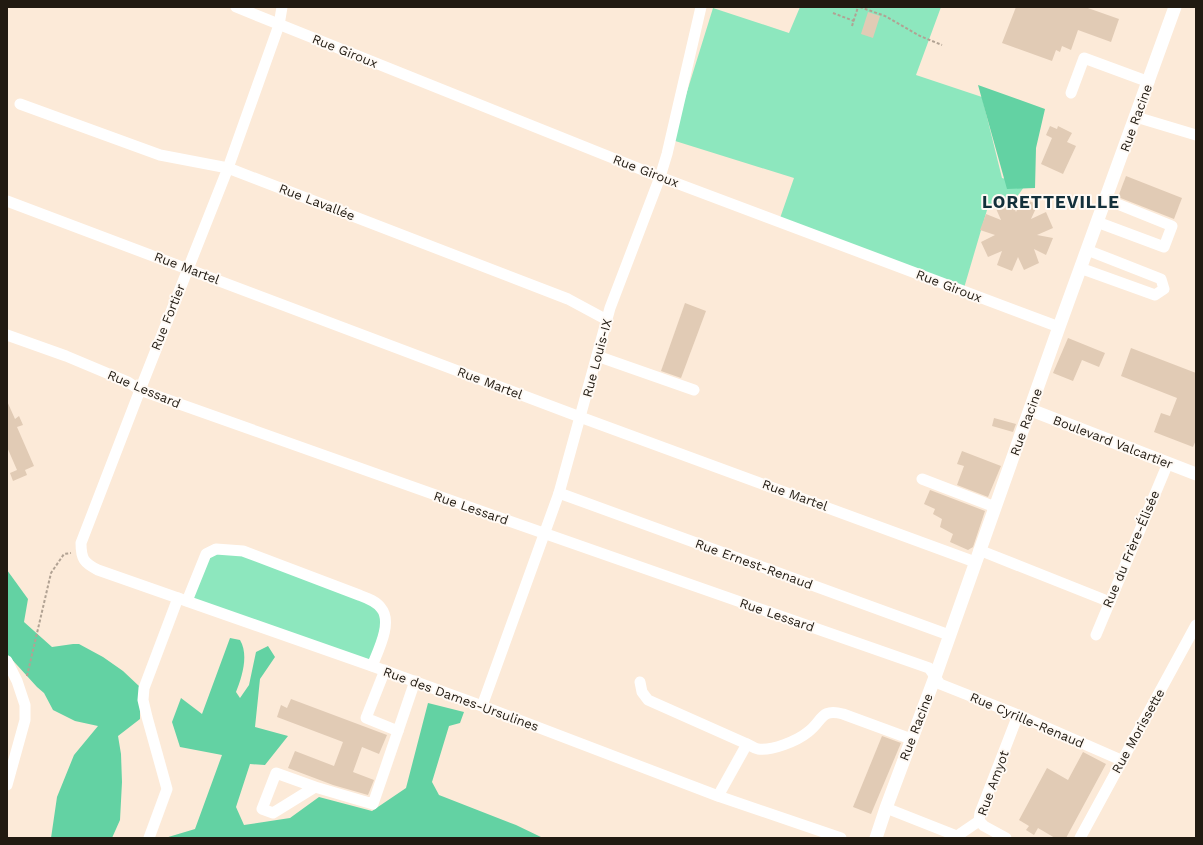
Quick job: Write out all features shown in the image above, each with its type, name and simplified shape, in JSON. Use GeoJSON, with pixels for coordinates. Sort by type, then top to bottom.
{"type":"FeatureCollection","features":[{"type":"Feature","properties":{"kind":"main road","name":"Rue Racine"},"geometry":{"type":"LineString","coordinates":[[876,838],[1175,7]]}},
{"type":"Feature","properties":{"kind":"main road","name":"Boulevard Valcartier"},"geometry":{"type":"LineString","coordinates":[[1030,410],[1196,474]]}},
{"type":"Feature","properties":{"kind":"street","name":"Rue Giroux"},"geometry":{"type":"LineString","coordinates":[[236,7],[660,177],[1059,327]]}},
{"type":"Feature","properties":{"kind":"street","name":"Rue Fortier"},"geometry":{"type":"LineString","coordinates":[[82,555],[81,543],[228,168],[279,25],[282,7]]}},
{"type":"Feature","properties":{"kind":"street","name":"Rue Louis-IX"},"geometry":{"type":"LineString","coordinates":[[482,706],[559,493],[610,308],[660,177],[667,154],[701,7]]}},
{"type":"Feature","properties":{"kind":"street"},"geometry":{"type":"LineString","coordinates":[[1071,93],[1084,58],[1149,82]]}},
{"type":"Feature","properties":{"kind":"street","name":"Rue Lavallée"},"geometry":{"type":"LineString","coordinates":[[20,104],[160,155],[228,168],[568,298],[607,320]]}},
{"type":"Feature","properties":{"kind":"street"},"geometry":{"type":"LineString","coordinates":[[1136,117],[1196,135]]}},
{"type":"Feature","properties":{"kind":"street"},"geometry":{"type":"LineString","coordinates":[[1097,222],[1164,247],[1172,226],[1106,199]]}},
{"type":"Feature","properties":{"kind":"street","name":"Rue Martel"},"geometry":{"type":"LineString","coordinates":[[7,201],[580,417],[1110,602]]}},
{"type":"Feature","properties":{"kind":"street"},"geometry":{"type":"LineString","coordinates":[[1080,268],[1155,295],[1164,289],[1161,279],[1087,250]]}},
{"type":"Feature","properties":{"kind":"street","name":"Rue Lessard"},"geometry":{"type":"LineString","coordinates":[[7,335],[66,356],[128,382],[140,390],[929,668],[935,677]]}},
{"type":"Feature","properties":{"kind":"street"},"geometry":{"type":"LineString","coordinates":[[597,356],[694,390]]}},
{"type":"Feature","properties":{"kind":"street","name":"Rue du Frère-Élisée"},"geometry":{"type":"LineString","coordinates":[[1096,635],[1168,464]]}},
{"type":"Feature","properties":{"kind":"street"},"geometry":{"type":"LineString","coordinates":[[922,479],[995,507]]}},
{"type":"Feature","properties":{"kind":"street","name":"Rue Ernest-Renaud"},"geometry":{"type":"LineString","coordinates":[[559,493],[949,635]]}},
{"type":"Feature","properties":{"kind":"street"},"geometry":{"type":"LineString","coordinates":[[149,838],[167,789],[143,700],[144,688],[182,600],[206,554],[216,548],[243,551],[371,600],[381,608],[385,617],[385,628],[372,666]]}},
{"type":"Feature","properties":{"kind":"street","name":"Rue des Dames-Ursulines"},"geometry":{"type":"LineString","coordinates":[[82,555],[88,565],[98,570],[385,670],[718,796],[841,838]]}},
{"type":"Feature","properties":{"kind":"street","name":"Rue Morissette"},"geometry":{"type":"LineString","coordinates":[[1080,838],[1121,760],[1193,638],[1196,625]]}},
{"type":"Feature","properties":{"kind":"street"},"geometry":{"type":"LineString","coordinates":[[7,661],[25,705],[24,720],[7,784]]}},
{"type":"Feature","properties":{"kind":"street"},"geometry":{"type":"LineString","coordinates":[[385,670],[366,718],[398,730]]}},
{"type":"Feature","properties":{"kind":"street","name":"Rue Cyrille-Renaud"},"geometry":{"type":"LineString","coordinates":[[935,677],[940,684],[1018,715],[1121,760]]}},
{"type":"Feature","properties":{"kind":"street"},"geometry":{"type":"LineString","coordinates":[[315,786],[273,813],[262,809],[276,773],[373,804],[415,681]]}},
{"type":"Feature","properties":{"kind":"street"},"geometry":{"type":"LineString","coordinates":[[640,682],[642,692],[648,700],[757,748],[767,749],[795,740],[809,732],[823,716],[832,711],[911,740]]}},
{"type":"Feature","properties":{"kind":"street","name":"Rue Amyot"},"geometry":{"type":"LineString","coordinates":[[1006,838],[984,826],[979,821],[980,813],[1018,715]]}},
{"type":"Feature","properties":{"kind":"street"},"geometry":{"type":"LineString","coordinates":[[718,796],[747,744]]}},
{"type":"Feature","properties":{"kind":"street"},"geometry":{"type":"LineString","coordinates":[[886,808],[956,837],[979,821]]}},
{"type":"Feature","properties":{"kind":"path"},"geometry":{"type":"LineString","coordinates":[[852,26],[859,7],[885,16],[920,36],[942,45]]}},
{"type":"Feature","properties":{"kind":"path"},"geometry":{"type":"LineString","coordinates":[[833,13],[854,21]]}},
{"type":"Feature","properties":{"kind":"path"},"geometry":{"type":"LineString","coordinates":[[20,690],[25,684],[51,573],[64,554],[82,555]]}},
{"type":"Feature","properties":{"kind":"green space"},"geometry":{"type":"Polygon","coordinates":[[[800,7],[941,7],[916,75],[982,97],[1002,178],[1026,184],[1017,197],[987,210],[964,288],[779,221],[794,178],[672,140],[713,8],[789,33],[800,7]]]}},
{"type":"Feature","properties":{"kind":"green space"},"geometry":{"type":"Polygon","coordinates":[[[978,85],[1045,109],[1036,148],[1035,188],[1007,189],[978,85]]]}},
{"type":"Feature","properties":{"kind":"green space"},"geometry":{"type":"Polygon","coordinates":[[[227,549],[359,595],[385,617],[372,666],[187,601],[205,559],[227,549]]]}},
{"type":"Feature","properties":{"kind":"green space"},"geometry":{"type":"Polygon","coordinates":[[[7,570],[28,599],[24,622],[52,647],[79,644],[103,657],[123,671],[140,687],[140,719],[118,736],[121,754],[122,782],[120,820],[112,838],[51,838],[57,797],[74,755],[98,726],[75,721],[53,710],[44,693],[7,654],[7,570]]]}},
{"type":"Feature","properties":{"kind":"green space"},"geometry":{"type":"Polygon","coordinates":[[[230,638],[240,640],[244,652],[244,666],[236,692],[240,698],[249,685],[256,652],[268,646],[275,657],[260,679],[255,727],[288,736],[265,765],[250,764],[236,807],[244,825],[290,818],[319,797],[372,811],[406,788],[428,703],[464,712],[460,723],[449,726],[432,782],[439,795],[516,825],[543,838],[165,838],[195,829],[222,755],[180,747],[172,722],[181,698],[202,714],[230,638]]]}},
{"type":"Feature","properties":{"kind":"building"},"geometry":{"type":"Polygon","coordinates":[[[1016,7],[1085,7],[1119,19],[1111,42],[1078,30],[1071,50],[1062,46],[1060,52],[1056,50],[1052,61],[1002,43],[1016,7]]]}},
{"type":"Feature","properties":{"kind":"building"},"geometry":{"type":"Polygon","coordinates":[[[868,12],[880,16],[873,38],[861,34],[868,12]]]}},
{"type":"Feature","properties":{"kind":"building"},"geometry":{"type":"Polygon","coordinates":[[[1050,126],[1057,129],[1058,126],[1072,133],[1067,142],[1076,146],[1063,174],[1041,164],[1052,138],[1046,135],[1050,126]]]}},
{"type":"Feature","properties":{"kind":"building"},"geometry":{"type":"Polygon","coordinates":[[[1126,176],[1182,198],[1174,219],[1118,197],[1126,176]]]}},
{"type":"Feature","properties":{"kind":"building"},"geometry":{"type":"Polygon","coordinates":[[[1010,198],[1016,212],[1022,199],[1038,204],[1031,219],[1046,212],[1053,228],[1037,235],[1053,238],[1046,255],[1034,249],[1039,263],[1024,270],[1018,257],[1012,271],[997,265],[1002,251],[988,257],[981,242],[995,235],[980,230],[986,214],[1001,220],[994,204],[1010,198]]]}},
{"type":"Feature","properties":{"kind":"building"},"geometry":{"type":"Polygon","coordinates":[[[685,303],[706,311],[681,378],[661,371],[685,303]]]}},
{"type":"Feature","properties":{"kind":"building"},"geometry":{"type":"Polygon","coordinates":[[[1068,338],[1105,353],[1099,367],[1082,360],[1073,381],[1053,373],[1068,338]]]}},
{"type":"Feature","properties":{"kind":"building"},"geometry":{"type":"Polygon","coordinates":[[[1131,348],[1196,373],[1196,440],[1193,447],[1154,432],[1161,413],[1170,416],[1177,398],[1121,376],[1131,348]]]}},
{"type":"Feature","properties":{"kind":"building"},"geometry":{"type":"Polygon","coordinates":[[[7,401],[15,419],[19,416],[23,425],[17,427],[34,466],[25,470],[27,475],[13,481],[10,473],[17,470],[7,447],[7,401]]]}},
{"type":"Feature","properties":{"kind":"building"},"geometry":{"type":"Polygon","coordinates":[[[994,418],[1016,424],[1013,432],[992,426],[994,418]]]}},
{"type":"Feature","properties":{"kind":"building"},"geometry":{"type":"Polygon","coordinates":[[[962,451],[1001,466],[988,497],[957,485],[964,466],[957,464],[962,451]]]}},
{"type":"Feature","properties":{"kind":"building"},"geometry":{"type":"Polygon","coordinates":[[[930,490],[985,511],[973,547],[968,550],[950,542],[953,534],[940,527],[942,519],[933,514],[935,509],[924,504],[930,490]]]}},
{"type":"Feature","properties":{"kind":"building"},"geometry":{"type":"Polygon","coordinates":[[[291,699],[387,735],[379,754],[362,747],[353,772],[374,780],[368,795],[333,785],[288,768],[295,751],[334,766],[343,742],[277,717],[281,705],[287,708],[291,699]]]}},
{"type":"Feature","properties":{"kind":"building"},"geometry":{"type":"Polygon","coordinates":[[[882,736],[901,743],[871,814],[853,807],[882,736]]]}},
{"type":"Feature","properties":{"kind":"building"},"geometry":{"type":"Polygon","coordinates":[[[1083,752],[1106,764],[1066,838],[1055,838],[1038,828],[1034,835],[1026,830],[1029,826],[1019,820],[1047,768],[1068,780],[1083,752]]]}},
{"type":"Feature","properties":{"kind":"district","name":"LORETTEVILLE"},"geometry":{"type":"Point","coordinates":[1051,202]}}]}
